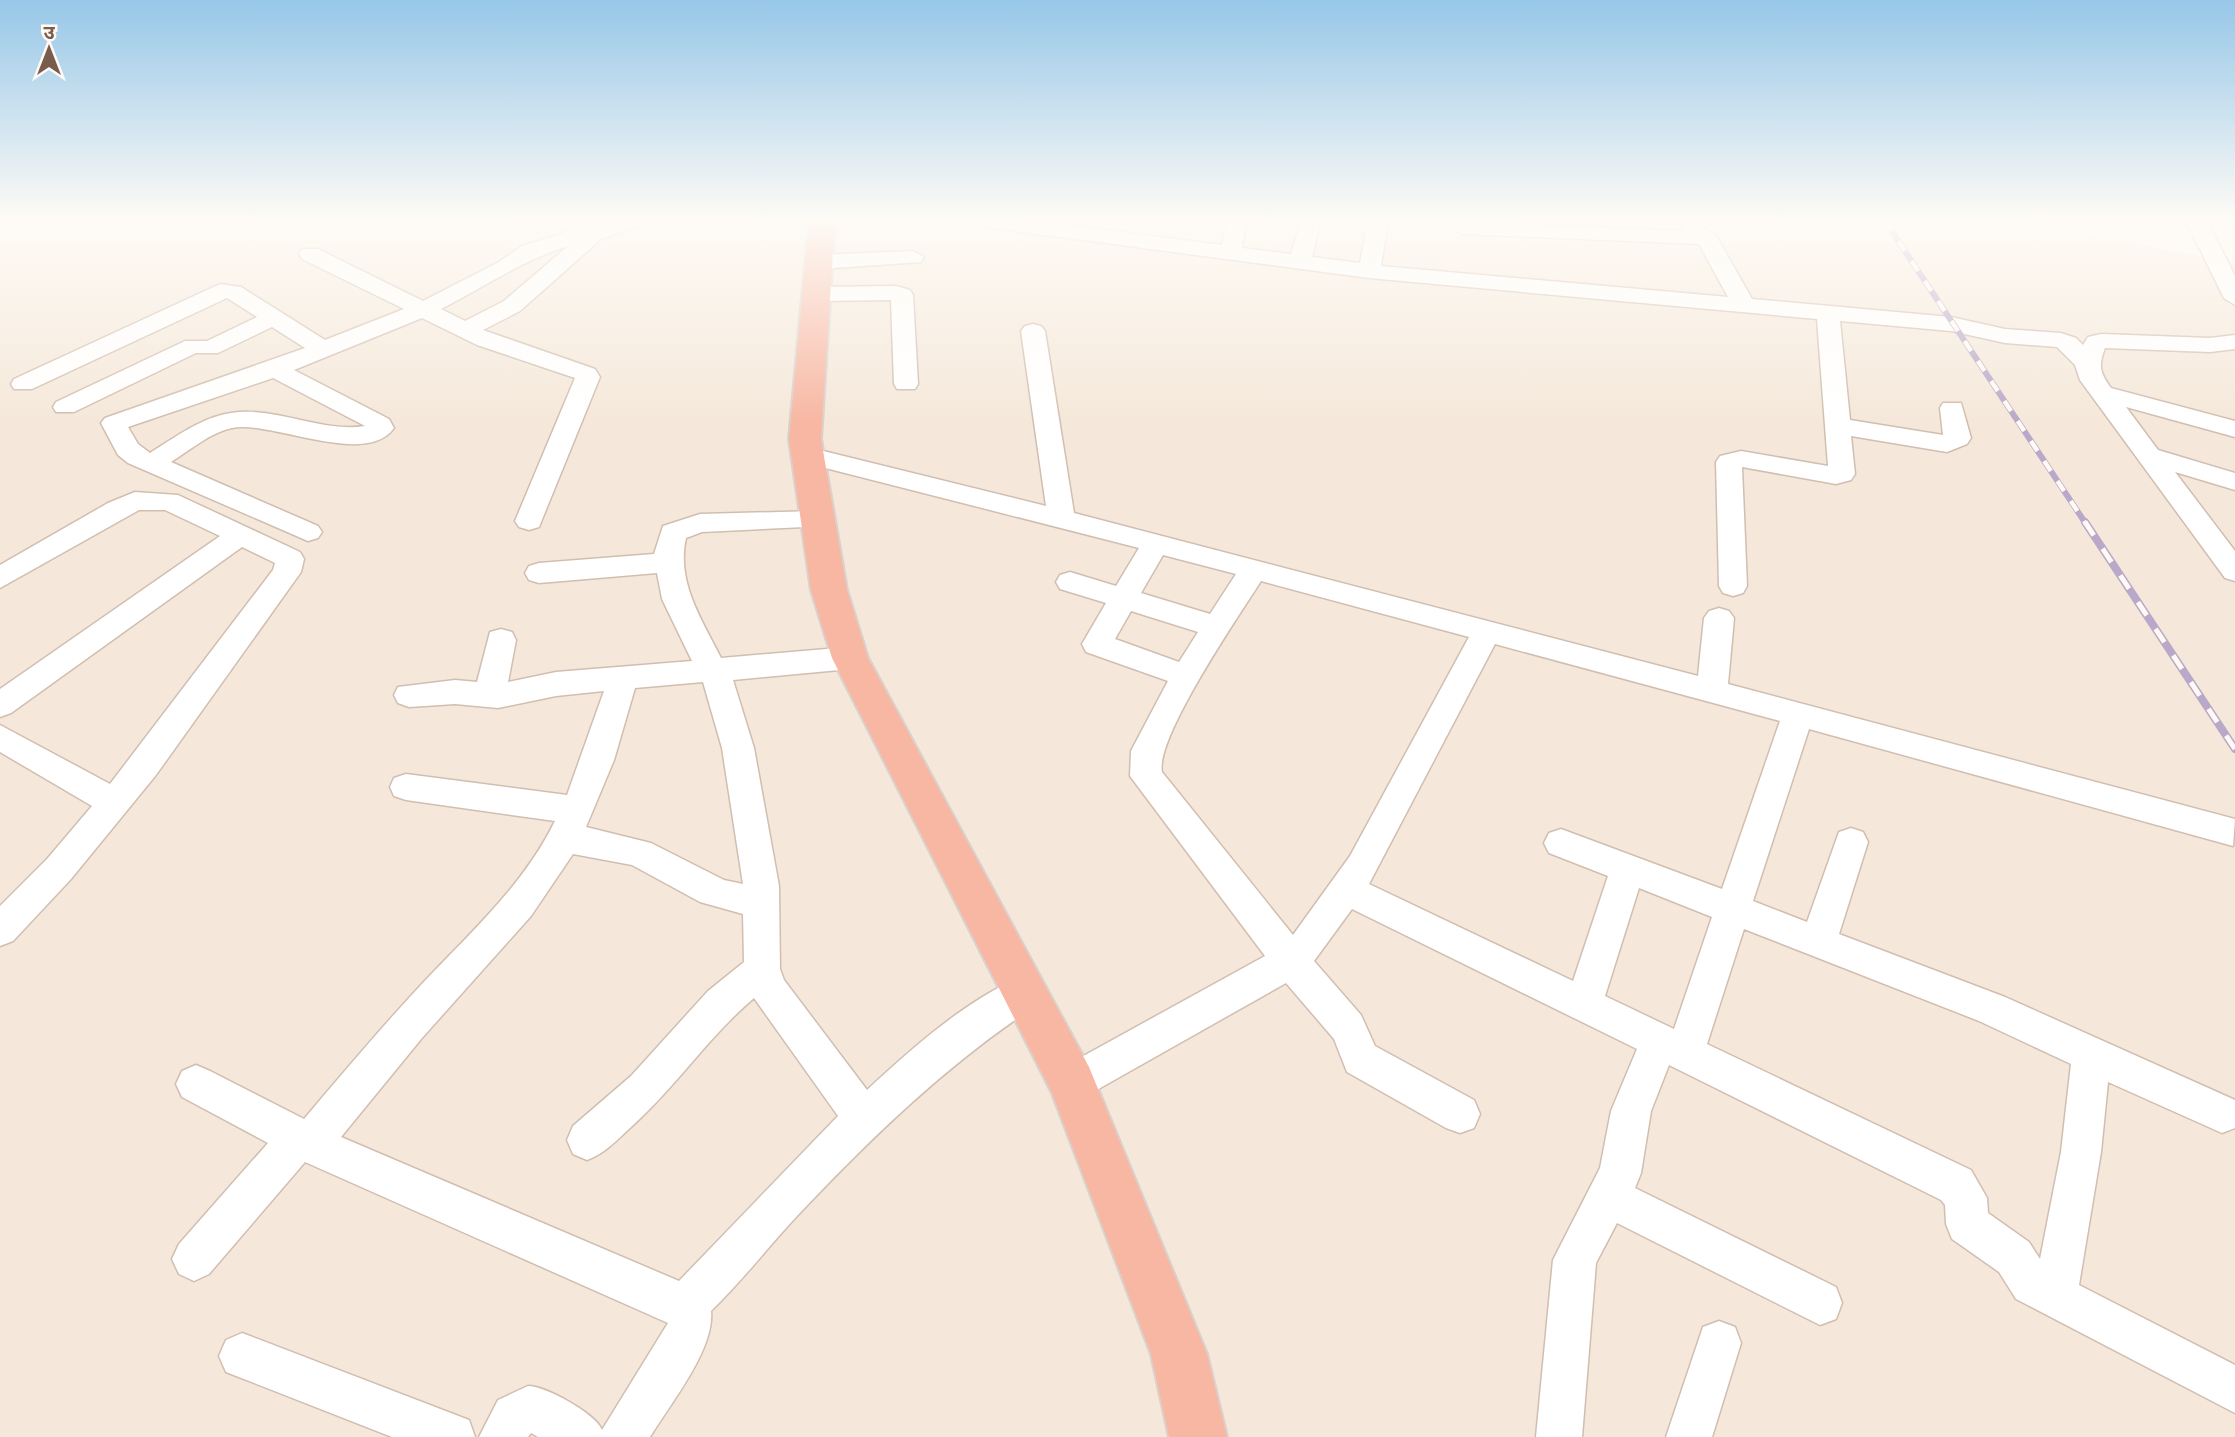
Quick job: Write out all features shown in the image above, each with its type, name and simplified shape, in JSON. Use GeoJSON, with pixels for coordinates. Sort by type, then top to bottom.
{"type":"FeatureCollection","features":[{"type":"Feature","properties":{"kind":"highway"},"geometry":{"type":"LineString","coordinates":[[818,288],[805,439],[829,590],[850,658],[1072,1083],[1179,1354],[1198,1437]]}},
{"type":"Feature","properties":{"kind":"street"},"geometry":{"type":"LineString","coordinates":[[381,288],[502,348],[588,377],[529,521]]}},
{"type":"Feature","properties":{"kind":"street"},"geometry":{"type":"LineString","coordinates":[[308,532],[131,453],[113,427],[114,423],[275,369],[424,309],[465,288]]}},
{"type":"Feature","properties":{"kind":"street"},"geometry":{"type":"LineString","coordinates":[[465,330],[512,306],[533,288]]}},
{"type":"Feature","properties":{"kind":"street"},"geometry":{"type":"LineString","coordinates":[[871,288],[902,295],[906,384]]}},
{"type":"Feature","properties":{"kind":"street"},"geometry":{"type":"LineString","coordinates":[[1552,288],[1951,324],[2005,336],[2061,340],[2068,343],[2087,363]]}},
{"type":"Feature","properties":{"kind":"street"},"geometry":{"type":"LineString","coordinates":[[1735,288],[1744,306]]}},
{"type":"Feature","properties":{"kind":"street"},"geometry":{"type":"LineString","coordinates":[[23,384],[213,294],[227,291],[324,350]]}},
{"type":"Feature","properties":{"kind":"street"},"geometry":{"type":"LineString","coordinates":[[1733,586],[1729,462],[1741,459],[1836,477],[1842,474],[1828,314]]}},
{"type":"Feature","properties":{"kind":"street"},"geometry":{"type":"LineString","coordinates":[[162,319],[197,345],[210,348],[273,317]]}},
{"type":"Feature","properties":{"kind":"street"},"geometry":{"type":"LineString","coordinates":[[1033,331],[1061,518]]}},
{"type":"Feature","properties":{"kind":"street"},"geometry":{"type":"LineString","coordinates":[[2235,342],[2210,345],[2101,341],[2096,342],[2087,363],[2089,375],[2147,456],[2222,540],[2235,571]]}},
{"type":"Feature","properties":{"kind":"street"},"geometry":{"type":"LineString","coordinates":[[65,407],[197,345]]}},
{"type":"Feature","properties":{"kind":"street"},"geometry":{"type":"LineString","coordinates":[[151,463],[232,420],[313,432],[369,434],[381,428],[380,424],[275,369]]}},
{"type":"Feature","properties":{"kind":"street"},"geometry":{"type":"LineString","coordinates":[[2102,393],[2235,429]]}},
{"type":"Feature","properties":{"kind":"street"},"geometry":{"type":"LineString","coordinates":[[1839,426],[1947,444],[1958,438],[1952,408]]}},
{"type":"Feature","properties":{"kind":"street"},"geometry":{"type":"LineString","coordinates":[[807,456],[1061,518],[1712,690],[2233,832]]}},
{"type":"Feature","properties":{"kind":"street"},"geometry":{"type":"LineString","coordinates":[[2147,456],[2235,482]]}},
{"type":"Feature","properties":{"kind":"street"},"geometry":{"type":"LineString","coordinates":[[0,578],[135,501],[169,501],[290,559],[287,572],[145,766],[59,869],[0,930]]}},
{"type":"Feature","properties":{"kind":"street"},"geometry":{"type":"LineString","coordinates":[[817,520],[700,523],[682,528],[673,533],[669,541],[669,562],[680,612],[713,669],[726,700],[738,748],[761,887],[759,901],[762,970],[768,988],[864,1119]]}},
{"type":"Feature","properties":{"kind":"street"},"geometry":{"type":"LineString","coordinates":[[0,705],[242,534]]}},
{"type":"Feature","properties":{"kind":"street"},"geometry":{"type":"LineString","coordinates":[[1155,544],[1097,644],[1186,676]]}},
{"type":"Feature","properties":{"kind":"street"},"geometry":{"type":"LineString","coordinates":[[539,573],[669,562]]}},
{"type":"Feature","properties":{"kind":"street"},"geometry":{"type":"LineString","coordinates":[[1253,570],[1186,676],[1147,751],[1144,765],[1146,776],[1290,960],[1348,1028],[1358,1054],[1366,1064],[1460,1114]]}},
{"type":"Feature","properties":{"kind":"street"},"geometry":{"type":"LineString","coordinates":[[1070,582],[1217,627]]}},
{"type":"Feature","properties":{"kind":"street"},"geometry":{"type":"LineString","coordinates":[[1712,690],[1719,618]]}},
{"type":"Feature","properties":{"kind":"street"},"geometry":{"type":"LineString","coordinates":[[1072,1083],[1262,979],[1308,945],[1348,890],[1486,631]]}},
{"type":"Feature","properties":{"kind":"street"},"geometry":{"type":"LineString","coordinates":[[491,696],[501,640]]}},
{"type":"Feature","properties":{"kind":"street"},"geometry":{"type":"LineString","coordinates":[[409,695],[455,692],[491,696],[556,684],[622,681],[713,669],[850,658]]}},
{"type":"Feature","properties":{"kind":"street"},"geometry":{"type":"LineString","coordinates":[[194,1259],[521,901],[570,824],[601,754],[622,681]]}},
{"type":"Feature","properties":{"kind":"street"},"geometry":{"type":"LineString","coordinates":[[1559,1437],[1575,1261],[1620,1173],[1631,1111],[1671,1048],[1731,909],[1798,715]]}},
{"type":"Feature","properties":{"kind":"street"},"geometry":{"type":"LineString","coordinates":[[0,737],[113,802]]}},
{"type":"Feature","properties":{"kind":"street"},"geometry":{"type":"LineString","coordinates":[[406,787],[570,824],[637,853],[709,892],[730,899],[759,901]]}},
{"type":"Feature","properties":{"kind":"street"},"geometry":{"type":"LineString","coordinates":[[1818,943],[1851,842]]}},
{"type":"Feature","properties":{"kind":"street"},"geometry":{"type":"LineString","coordinates":[[1561,843],[1992,1009],[2222,1114]]}},
{"type":"Feature","properties":{"kind":"street"},"geometry":{"type":"LineString","coordinates":[[1583,1006],[1628,869]]}},
{"type":"Feature","properties":{"kind":"street"},"geometry":{"type":"LineString","coordinates":[[1348,890],[1956,1185],[1966,1198],[1966,1219],[1972,1230],[2014,1257],[2031,1284],[2235,1390]]}},
{"type":"Feature","properties":{"kind":"street"},"geometry":{"type":"LineString","coordinates":[[587,1140],[645,1089],[721,1003],[762,970]]}},
{"type":"Feature","properties":{"kind":"street"},"geometry":{"type":"LineString","coordinates":[[196,1084],[304,1141],[673,1304],[688,1302],[864,1119],[955,1038],[1024,993]]}},
{"type":"Feature","properties":{"kind":"street"},"geometry":{"type":"LineString","coordinates":[[2055,1297],[2081,1152],[2092,1053]]}},
{"type":"Feature","properties":{"kind":"street"},"geometry":{"type":"LineString","coordinates":[[1607,1196],[1820,1304]]}},
{"type":"Feature","properties":{"kind":"street"},"geometry":{"type":"LineString","coordinates":[[623,1437],[683,1342],[690,1323],[688,1302]]}},
{"type":"Feature","properties":{"kind":"street"},"geometry":{"type":"LineString","coordinates":[[1689,1437],[1719,1343]]}},
{"type":"Feature","properties":{"kind":"street"},"geometry":{"type":"LineString","coordinates":[[242,1356],[437,1434]]}},
{"type":"Feature","properties":{"kind":"street"},"geometry":{"type":"LineString","coordinates":[[502,1437],[516,1412],[526,1408],[535,1409],[582,1437]]}},
{"type":"Feature","properties":{"kind":"shaded area"},"geometry":{"type":"Polygon","coordinates":[[[0,288],[2235,288],[2235,1437],[0,1437],[0,288]]]}},
{"type":"Feature","properties":{"kind":"railway"},"geometry":{"type":"LineString","coordinates":[[1929,288],[2086,524]]}},
{"type":"Feature","properties":{"kind":"railway"},"geometry":{"type":"LineString","coordinates":[[2085,522],[2235,749]]}}]}
